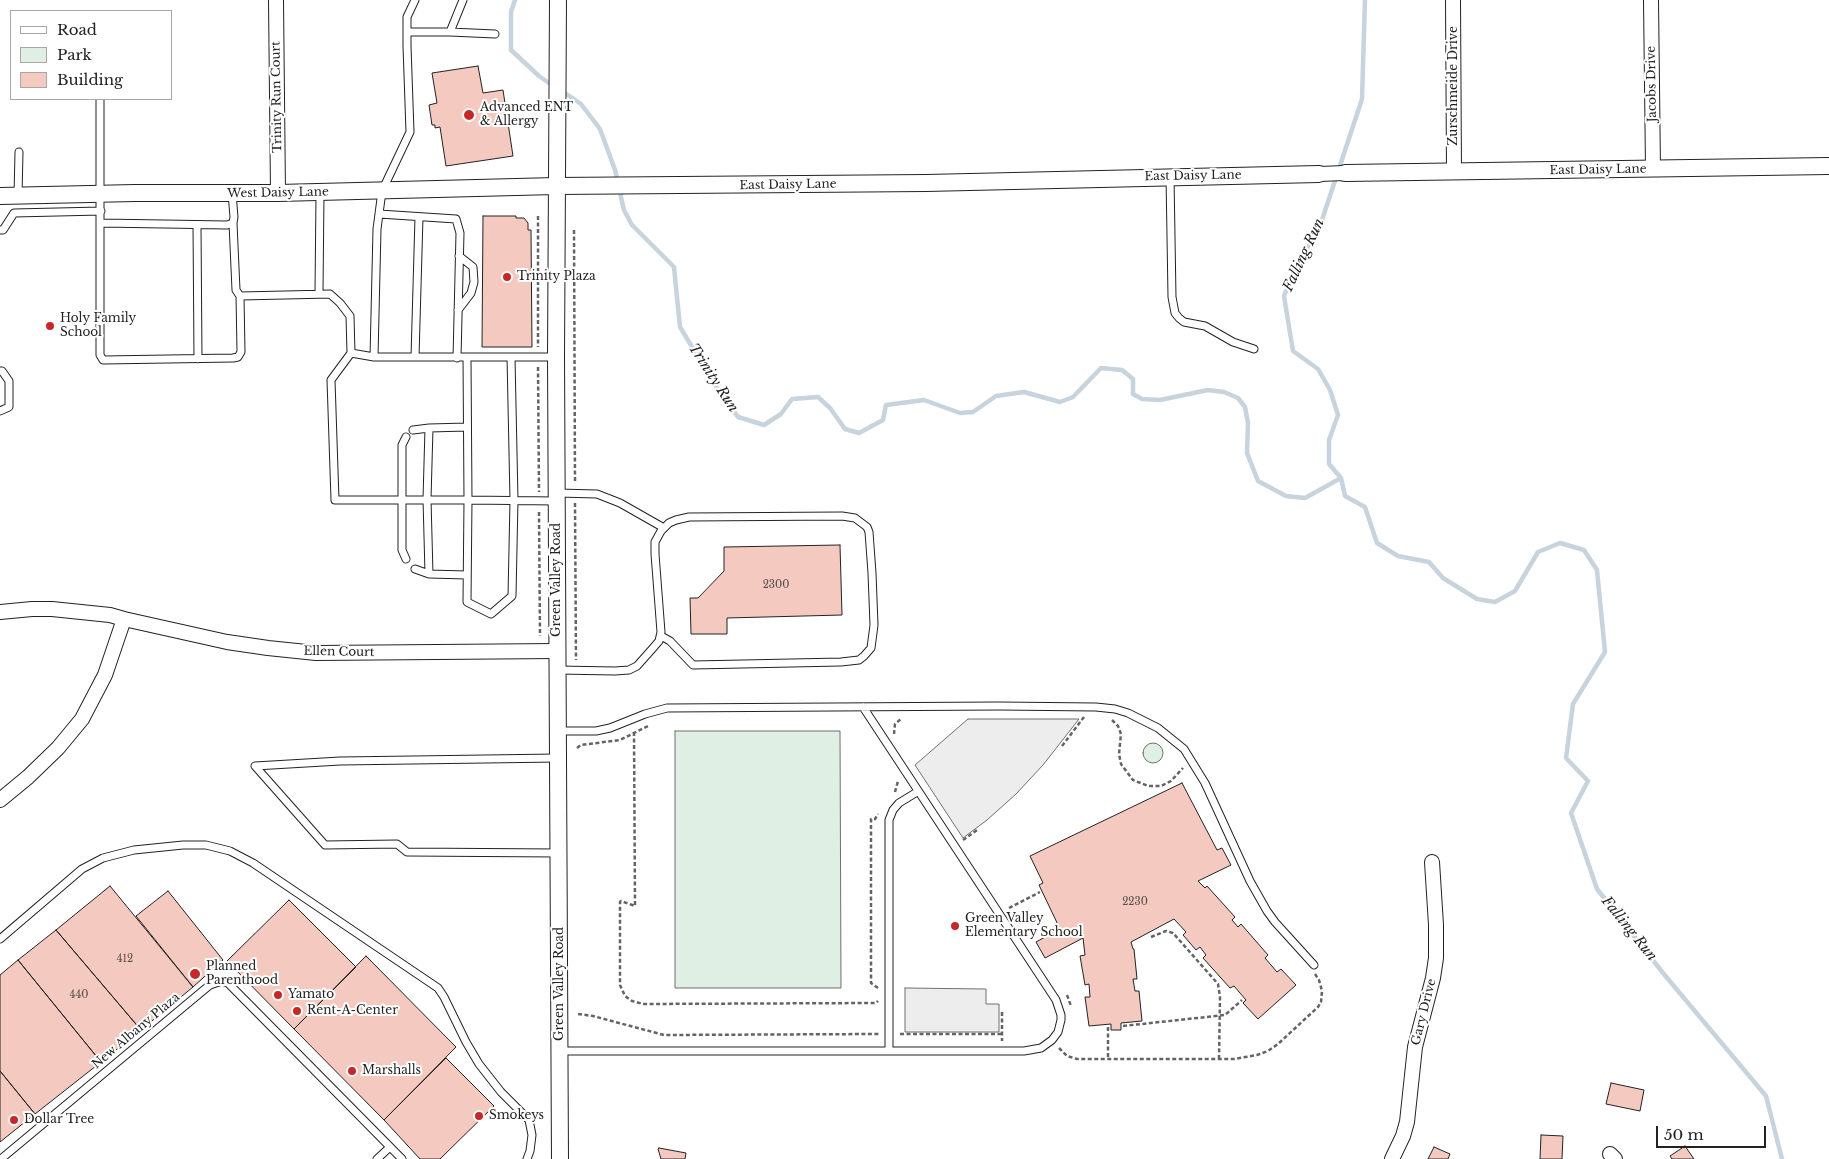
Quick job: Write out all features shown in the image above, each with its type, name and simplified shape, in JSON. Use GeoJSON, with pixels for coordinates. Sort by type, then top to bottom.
{"type":"FeatureCollection","features":[{"type":"Feature","properties":{"kind":"street","name":"Trinity Run Court"},"geometry":{"type":"LineString","coordinates":[[276,0],[278,193]]}},
{"type":"Feature","properties":{"kind":"street","name":"Green Valley Road"},"geometry":{"type":"LineString","coordinates":[[558,0],[556,357],[560,1159]]}},
{"type":"Feature","properties":{"kind":"street","name":"Zurschmeide Drive"},"geometry":{"type":"LineString","coordinates":[[1453,0],[1454,171]]}},
{"type":"Feature","properties":{"kind":"street","name":"Jacobs Drive"},"geometry":{"type":"LineString","coordinates":[[1651,0],[1653,169]]}},
{"type":"Feature","properties":{"kind":"street","name":"East Daisy Lane"},"geometry":{"type":"LineString","coordinates":[[556,186],[926,183],[1170,176],[1829,166]]}},
{"type":"Feature","properties":{"kind":"street","name":"West Daisy Lane"},"geometry":{"type":"LineString","coordinates":[[0,196],[232,194],[556,186]]}},
{"type":"Feature","properties":{"kind":"street","name":"Ellen Court"},"geometry":{"type":"LineString","coordinates":[[0,612],[52,609],[110,615],[227,642],[316,653],[557,651]]}},
{"type":"Feature","properties":{"kind":"street"},"geometry":{"type":"LineString","coordinates":[[0,800],[28,777],[58,748],[82,719],[105,675],[124,619]]}},
{"type":"Feature","properties":{"kind":"street","name":"Gary Drive"},"geometry":{"type":"LineString","coordinates":[[1392,1159],[1403,1136],[1407,1122],[1415,1047],[1421,1018],[1433,978],[1436,958],[1432,862]]}},
{"type":"Feature","properties":{"kind":"lane"},"geometry":{"type":"LineString","coordinates":[[374,357],[377,229],[382,190],[410,132],[407,17],[415,0]]}},
{"type":"Feature","properties":{"kind":"lane"},"geometry":{"type":"LineString","coordinates":[[450,32],[463,0]]}},
{"type":"Feature","properties":{"kind":"lane"},"geometry":{"type":"LineString","coordinates":[[407,32],[495,34]]}},
{"type":"Feature","properties":{"kind":"lane"},"geometry":{"type":"LineString","coordinates":[[100,100],[100,355],[103,360],[238,357],[241,352],[240,296],[236,290],[232,194]]}},
{"type":"Feature","properties":{"kind":"lane"},"geometry":{"type":"LineString","coordinates":[[18,196],[19,152]]}},
{"type":"Feature","properties":{"kind":"lane"},"geometry":{"type":"LineString","coordinates":[[1170,176],[1172,298],[1175,313],[1184,322],[1204,326],[1233,342],[1254,350]]}},
{"type":"Feature","properties":{"kind":"lane"},"geometry":{"type":"LineString","coordinates":[[319,293],[320,192]]}},
{"type":"Feature","properties":{"kind":"lane"},"geometry":{"type":"LineString","coordinates":[[0,230],[2,230],[14,213],[101,211]]}},
{"type":"Feature","properties":{"kind":"lane"},"geometry":{"type":"LineString","coordinates":[[379,214],[456,220],[460,234],[457,358]]}},
{"type":"Feature","properties":{"kind":"lane"},"geometry":{"type":"LineString","coordinates":[[415,357],[419,217]]}},
{"type":"Feature","properties":{"kind":"lane"},"geometry":{"type":"LineString","coordinates":[[101,223],[227,225],[233,223]]}},
{"type":"Feature","properties":{"kind":"lane"},"geometry":{"type":"LineString","coordinates":[[196,225],[198,359]]}},
{"type":"Feature","properties":{"kind":"lane"},"geometry":{"type":"LineString","coordinates":[[458,310],[470,293],[474,282],[473,267],[459,256]]}},
{"type":"Feature","properties":{"kind":"lane"},"geometry":{"type":"LineString","coordinates":[[240,296],[330,294],[350,316],[351,353],[331,380],[335,500],[539,500],[575,493],[597,494],[664,528]]}},
{"type":"Feature","properties":{"kind":"lane"},"geometry":{"type":"LineString","coordinates":[[351,353],[374,357],[556,357]]}},
{"type":"Feature","properties":{"kind":"lane"},"geometry":{"type":"LineString","coordinates":[[468,358],[467,602],[491,614],[512,596],[514,500],[511,357]]}},
{"type":"Feature","properties":{"kind":"lane"},"geometry":{"type":"LineString","coordinates":[[0,371],[2,371],[8,381],[9,407],[0,411]]}},
{"type":"Feature","properties":{"kind":"lane"},"geometry":{"type":"LineString","coordinates":[[429,428],[427,499],[429,574]]}},
{"type":"Feature","properties":{"kind":"lane"},"geometry":{"type":"LineString","coordinates":[[413,430],[467,428]]}},
{"type":"Feature","properties":{"kind":"lane"},"geometry":{"type":"LineString","coordinates":[[406,437],[402,445],[402,550],[406,559]]}},
{"type":"Feature","properties":{"kind":"lane"},"geometry":{"type":"LineString","coordinates":[[557,670],[629,670],[642,662],[659,641],[661,636],[655,548],[658,536],[664,528],[676,520],[689,518],[842,516],[854,518],[864,524],[869,532],[874,625],[872,641],[868,652],[859,660],[693,665],[666,637],[661,636]]}},
{"type":"Feature","properties":{"kind":"lane"},"geometry":{"type":"LineString","coordinates":[[415,569],[429,574],[467,575]]}},
{"type":"Feature","properties":{"kind":"lane"},"geometry":{"type":"LineString","coordinates":[[560,1051],[1030,1051],[1046,1046],[1058,1032],[1061,1020],[1056,1000],[917,792],[863,707]]}},
{"type":"Feature","properties":{"kind":"lane"},"geometry":{"type":"LineString","coordinates":[[558,731],[596,731],[668,708],[1096,707],[1115,709],[1128,713],[1158,728],[1184,749],[1205,783],[1250,881],[1271,917],[1314,965]]}},
{"type":"Feature","properties":{"kind":"lane"},"geometry":{"type":"LineString","coordinates":[[559,758],[340,762],[254,766],[325,845],[397,844],[407,852],[559,853]]}},
{"type":"Feature","properties":{"kind":"lane"},"geometry":{"type":"LineString","coordinates":[[889,1051],[888,820],[899,803],[917,792]]}},
{"type":"Feature","properties":{"kind":"lane"},"geometry":{"type":"LineString","coordinates":[[0,939],[82,869],[103,858],[134,850],[183,845],[206,845],[230,851],[253,862],[438,988],[466,1042],[483,1069],[500,1092],[529,1120],[532,1135],[530,1151],[526,1159]]}},
{"type":"Feature","properties":{"kind":"lane","name":"New Albany Plaza"},"geometry":{"type":"LineString","coordinates":[[1,1159],[210,985],[222,981],[228,983],[402,1159]]}},
{"type":"Feature","properties":{"kind":"lane"},"geometry":{"type":"LineString","coordinates":[[377,1159],[390,1147]]}},
{"type":"Feature","properties":{"kind":"path"},"geometry":{"type":"LineString","coordinates":[[538,216],[540,636]]}},
{"type":"Feature","properties":{"kind":"path"},"geometry":{"type":"LineString","coordinates":[[574,225],[576,671]]}},
{"type":"Feature","properties":{"kind":"path"},"geometry":{"type":"LineString","coordinates":[[1077,716],[1092,717]]}},
{"type":"Feature","properties":{"kind":"path"},"geometry":{"type":"LineString","coordinates":[[1062,746],[1084,716]]}},
{"type":"Feature","properties":{"kind":"path"},"geometry":{"type":"LineString","coordinates":[[895,738],[893,731],[895,724],[899,719],[906,717]]}},
{"type":"Feature","properties":{"kind":"path"},"geometry":{"type":"LineString","coordinates":[[1109,719],[1116,724],[1121,734],[1119,754],[1121,764],[1133,780],[1148,786],[1161,786],[1172,781],[1183,768]]}},
{"type":"Feature","properties":{"kind":"path"},"geometry":{"type":"LineString","coordinates":[[577,748],[582,745],[620,740],[653,724]]}},
{"type":"Feature","properties":{"kind":"path"},"geometry":{"type":"LineString","coordinates":[[634,732],[635,906],[620,902],[620,985],[625,996],[632,1001],[643,1004],[876,1003],[878,998]]}},
{"type":"Feature","properties":{"kind":"path"},"geometry":{"type":"LineString","coordinates":[[893,794],[898,787],[897,778]]}},
{"type":"Feature","properties":{"kind":"path"},"geometry":{"type":"LineString","coordinates":[[878,989],[877,986],[871,983],[871,819],[877,818],[880,810]]}},
{"type":"Feature","properties":{"kind":"path"},"geometry":{"type":"LineString","coordinates":[[963,840],[977,830]]}},
{"type":"Feature","properties":{"kind":"path"},"geometry":{"type":"LineString","coordinates":[[959,834],[967,845]]}},
{"type":"Feature","properties":{"kind":"path"},"geometry":{"type":"LineString","coordinates":[[1014,916],[1009,908],[1040,892]]}},
{"type":"Feature","properties":{"kind":"path"},"geometry":{"type":"LineString","coordinates":[[1151,937],[1166,931],[1173,933],[1216,981],[1220,990],[1219,1059]]}},
{"type":"Feature","properties":{"kind":"path"},"geometry":{"type":"LineString","coordinates":[[1062,1045],[1057,1049],[1075,1059],[1219,1059],[1243,1058],[1257,1055],[1278,1044],[1320,1004],[1321,987],[1316,974]]}},
{"type":"Feature","properties":{"kind":"path"},"geometry":{"type":"LineString","coordinates":[[1066,994],[1072,1013]]}},
{"type":"Feature","properties":{"kind":"path"},"geometry":{"type":"LineString","coordinates":[[1123,1026],[1225,1015],[1242,1000]]}},
{"type":"Feature","properties":{"kind":"path"},"geometry":{"type":"LineString","coordinates":[[1002,1012],[1002,1051]]}},
{"type":"Feature","properties":{"kind":"path"},"geometry":{"type":"LineString","coordinates":[[578,1014],[599,1017],[664,1036],[1002,1034]]}},
{"type":"Feature","properties":{"kind":"path"},"geometry":{"type":"LineString","coordinates":[[1108,1027],[1108,1059]]}},
{"type":"Feature","properties":{"kind":"green space"},"geometry":{"type":"Polygon","coordinates":[[[675,731],[840,731],[841,988],[675,988],[675,731]]]}},
{"type":"Feature","properties":{"kind":"green space"},"geometry":{"type":"Polygon","coordinates":[[[1149,743],[1157,743],[1163,749],[1163,757],[1157,763],[1149,763],[1143,757],[1143,749],[1149,743]]]}},
{"type":"Feature","properties":{"kind":"shaded area"},"geometry":{"type":"Polygon","coordinates":[[[968,719],[1079,719],[1043,765],[1016,794],[963,838],[915,765],[968,719]]]}},
{"type":"Feature","properties":{"kind":"shaded area"},"geometry":{"type":"Polygon","coordinates":[[[905,988],[986,989],[986,1004],[999,1004],[999,1032],[905,1032],[905,988]]]}},
{"type":"Feature","properties":{"kind":"building","name":"Advanced ENT & Allergy"},"geometry":{"type":"Polygon","coordinates":[[[478,66],[483,93],[503,90],[513,156],[446,166],[440,127],[435,128],[435,125],[432,125],[429,105],[437,103],[432,73],[478,66]]]}},
{"type":"Feature","properties":{"kind":"building","name":"Trinity Plaza"},"geometry":{"type":"Polygon","coordinates":[[[483,216],[516,216],[516,218],[524,218],[528,223],[528,230],[531,230],[532,347],[482,347],[483,216]]]}},
{"type":"Feature","properties":{"kind":"building"},"geometry":{"type":"Polygon","coordinates":[[[840,545],[842,615],[727,618],[727,634],[691,634],[690,598],[698,598],[724,571],[724,547],[840,545]]]}},
{"type":"Feature","properties":{"kind":"building"},"geometry":{"type":"Polygon","coordinates":[[[1182,783],[1217,850],[1222,848],[1231,865],[1198,881],[1205,888],[1207,886],[1235,917],[1232,920],[1238,927],[1241,924],[1268,955],[1265,958],[1277,972],[1281,969],[1296,985],[1258,1019],[1243,1003],[1246,1000],[1234,986],[1230,988],[1203,958],[1206,955],[1200,947],[1196,950],[1183,935],[1186,932],[1174,919],[1131,942],[1134,949],[1137,979],[1133,979],[1135,991],[1139,991],[1142,1021],[1121,1023],[1121,1030],[1111,1030],[1111,1024],[1089,1026],[1085,997],[1090,997],[1089,984],[1085,985],[1080,956],[1085,955],[1083,938],[1045,958],[1036,942],[1060,929],[1039,885],[1043,883],[1030,856],[1182,783]]]}},
{"type":"Feature","properties":{"kind":"building"},"geometry":{"type":"Polygon","coordinates":[[[110,886],[193,987],[141,1030],[56,930],[110,886]]]}},
{"type":"Feature","properties":{"kind":"building"},"geometry":{"type":"Polygon","coordinates":[[[168,891],[223,960],[193,987],[136,916],[168,891]]]}},
{"type":"Feature","properties":{"kind":"building"},"geometry":{"type":"Polygon","coordinates":[[[289,900],[356,967],[294,1029],[227,961],[289,900]]]}},
{"type":"Feature","properties":{"kind":"building"},"geometry":{"type":"Polygon","coordinates":[[[56,930],[141,1030],[101,1062],[18,960],[56,930]]]}},
{"type":"Feature","properties":{"kind":"building"},"geometry":{"type":"Polygon","coordinates":[[[366,956],[456,1047],[384,1120],[294,1029],[366,956]]]}},
{"type":"Feature","properties":{"kind":"building"},"geometry":{"type":"Polygon","coordinates":[[[18,960],[101,1062],[35,1114],[0,1071],[0,975],[18,960]]]}},
{"type":"Feature","properties":{"kind":"building"},"geometry":{"type":"Polygon","coordinates":[[[446,1058],[494,1106],[440,1159],[420,1159],[384,1120],[446,1058]]]}},
{"type":"Feature","properties":{"kind":"building"},"geometry":{"type":"Polygon","coordinates":[[[0,1071],[35,1114],[0,1142],[0,1071]]]}},
{"type":"Feature","properties":{"kind":"building"},"geometry":{"type":"Polygon","coordinates":[[[1611,1083],[1644,1090],[1640,1111],[1606,1104],[1611,1083]]]}},
{"type":"Feature","properties":{"kind":"building"},"geometry":{"type":"Polygon","coordinates":[[[1541,1135],[1563,1136],[1562,1159],[1540,1159],[1541,1135]]]}},
{"type":"Feature","properties":{"kind":"building"},"geometry":{"type":"Polygon","coordinates":[[[1685,1146],[1694,1159],[1672,1159],[1670,1156],[1685,1146]]]}},
{"type":"Feature","properties":{"kind":"building"},"geometry":{"type":"Polygon","coordinates":[[[1434,1147],[1450,1154],[1448,1159],[1428,1159],[1434,1147]]]}},
{"type":"Feature","properties":{"kind":"building"},"geometry":{"type":"Polygon","coordinates":[[[659,1148],[686,1153],[685,1159],[661,1159],[659,1148]]]}},
{"type":"Feature","properties":{"kind":"waterway","name":"Trinity Run"},"geometry":{"type":"LineString","coordinates":[[515,0],[511,12],[511,50],[539,76],[553,86]]}},
{"type":"Feature","properties":{"kind":"waterway","name":"Falling Run"},"geometry":{"type":"LineString","coordinates":[[1365,0],[1362,99],[1319,229],[1298,262],[1284,296],[1293,351],[1318,369],[1330,390],[1338,415],[1329,440],[1329,464],[1341,478],[1345,496],[1365,507],[1377,543],[1398,556],[1429,562],[1443,578],[1477,599],[1495,602],[1515,591],[1538,552],[1560,543],[1584,550],[1597,570],[1605,652],[1573,704],[1566,758],[1588,781],[1571,813],[1597,889],[1663,973],[1766,1096],[1782,1159]]}},
{"type":"Feature","properties":{"kind":"waterway","name":"Trinity Run"},"geometry":{"type":"LineString","coordinates":[[562,91],[581,104],[600,129],[618,182]]}},
{"type":"Feature","properties":{"kind":"waterway","name":"Trinity Run"},"geometry":{"type":"LineString","coordinates":[[619,189],[624,210],[632,225],[674,267],[680,327],[717,388],[738,417],[764,425],[781,414],[792,399],[818,397],[830,408],[845,429],[859,433],[883,420],[886,405],[924,400],[960,413],[973,412],[996,396],[1024,392],[1060,402],[1073,397],[1101,368],[1122,370],[1133,379],[1133,394],[1142,399],[1160,400],[1208,390],[1224,392],[1238,398],[1245,407],[1248,423],[1247,453],[1258,481],[1286,496],[1305,498],[1341,478]]}},
{"type":"Feature","properties":{"kind":"place","name":"Advanced ENT & Allergy"},"geometry":{"type":"Point","coordinates":[469,115]}},
{"type":"Feature","properties":{"kind":"place","name":"Trinity Plaza"},"geometry":{"type":"Point","coordinates":[507,277]}},
{"type":"Feature","properties":{"kind":"place","name":"Holy Family School"},"geometry":{"type":"Point","coordinates":[50,326]}},
{"type":"Feature","properties":{"kind":"place","name":"Green Valley Elementary School"},"geometry":{"type":"Point","coordinates":[955,926]}},
{"type":"Feature","properties":{"kind":"place","name":"Planned Parenthood"},"geometry":{"type":"Point","coordinates":[195,974]}},
{"type":"Feature","properties":{"kind":"place","name":"Yamato"},"geometry":{"type":"Point","coordinates":[278,995]}},
{"type":"Feature","properties":{"kind":"place","name":"Rent-A-Center"},"geometry":{"type":"Point","coordinates":[297,1011]}},
{"type":"Feature","properties":{"kind":"place","name":"Marshalls"},"geometry":{"type":"Point","coordinates":[352,1071]}},
{"type":"Feature","properties":{"kind":"place","name":"Smokeys"},"geometry":{"type":"Point","coordinates":[479,1116]}},
{"type":"Feature","properties":{"kind":"place","name":"Dollar Tree"},"geometry":{"type":"Point","coordinates":[14,1120]}}]}
